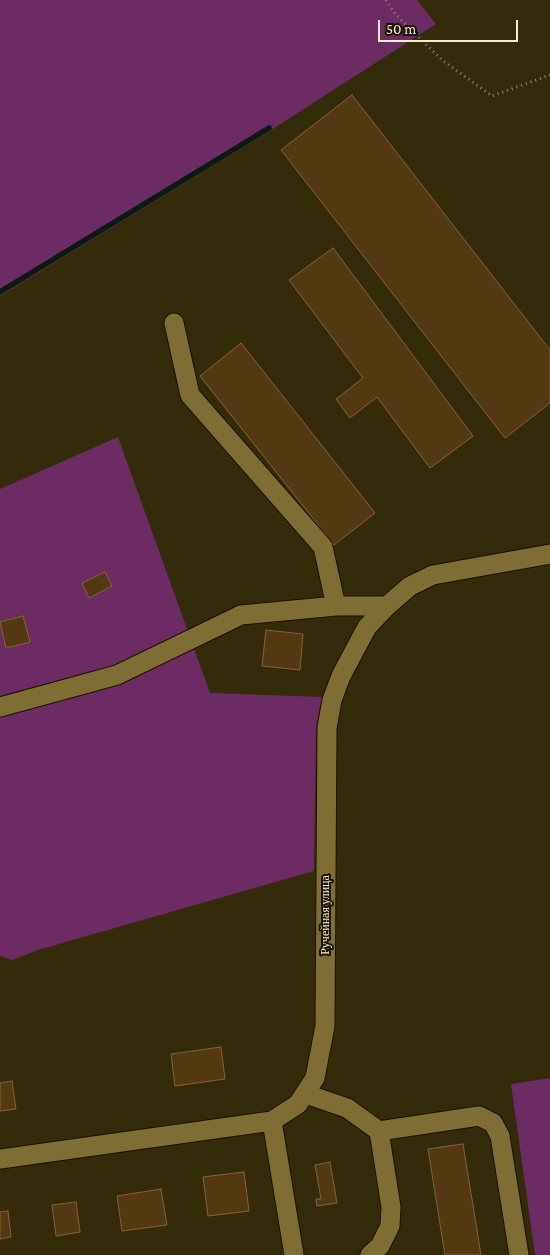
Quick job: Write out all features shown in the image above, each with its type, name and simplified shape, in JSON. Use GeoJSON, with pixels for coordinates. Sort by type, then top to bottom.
{"type":"FeatureCollection","features":[{"type":"Feature","properties":{"kind":"street"},"geometry":{"type":"LineString","coordinates":[[174,323],[190,394],[324,547],[336,606]]}},
{"type":"Feature","properties":{"kind":"street","name":"Ручейная улица"},"geometry":{"type":"LineString","coordinates":[[0,1159],[272,1121],[290,1111],[306,1094],[315,1078],[325,1026],[327,728],[332,700],[354,649],[367,627],[410,586],[433,575],[550,554]]}},
{"type":"Feature","properties":{"kind":"street"},"geometry":{"type":"LineString","coordinates":[[0,707],[117,675],[241,615],[336,606],[387,606]]}},
{"type":"Feature","properties":{"kind":"street"},"geometry":{"type":"LineString","coordinates":[[306,1094],[347,1108],[379,1131],[391,1207],[390,1226],[380,1246],[370,1255]]}},
{"type":"Feature","properties":{"kind":"street"},"geometry":{"type":"LineString","coordinates":[[379,1131],[478,1116],[493,1123],[500,1136],[519,1255]]}},
{"type":"Feature","properties":{"kind":"street"},"geometry":{"type":"LineString","coordinates":[[272,1121],[294,1255]]}},
{"type":"Feature","properties":{"kind":"path"},"geometry":{"type":"LineString","coordinates":[[386,0],[395,14],[442,60],[492,96],[550,75]]}},
{"type":"Feature","properties":{"kind":"shaded area"},"geometry":{"type":"Polygon","coordinates":[[[0,0],[417,0],[436,24],[268,132],[0,296],[0,0]]]}},
{"type":"Feature","properties":{"kind":"shaded area"},"geometry":{"type":"Polygon","coordinates":[[[118,437],[210,693],[322,697],[316,727],[314,871],[38,950],[12,960],[0,956],[0,489],[118,437]]]}},
{"type":"Feature","properties":{"kind":"shaded area"},"geometry":{"type":"Polygon","coordinates":[[[550,1078],[550,1255],[535,1255],[511,1084],[550,1078]]]}},
{"type":"Feature","properties":{"kind":"building"},"geometry":{"type":"Polygon","coordinates":[[[352,95],[550,350],[550,403],[505,438],[281,150],[352,95]]]}},
{"type":"Feature","properties":{"kind":"building"},"geometry":{"type":"Polygon","coordinates":[[[333,248],[473,436],[430,468],[377,397],[350,418],[336,399],[363,378],[289,280],[333,248]]]}},
{"type":"Feature","properties":{"kind":"building"},"geometry":{"type":"Polygon","coordinates":[[[241,343],[375,513],[334,545],[200,376],[241,343]]]}},
{"type":"Feature","properties":{"kind":"building"},"geometry":{"type":"Polygon","coordinates":[[[105,572],[112,586],[89,598],[82,583],[105,572]]]}},
{"type":"Feature","properties":{"kind":"building"},"geometry":{"type":"Polygon","coordinates":[[[23,616],[30,642],[6,648],[0,622],[23,616]]]}},
{"type":"Feature","properties":{"kind":"building"},"geometry":{"type":"Polygon","coordinates":[[[266,630],[303,634],[300,670],[262,666],[266,630]]]}},
{"type":"Feature","properties":{"kind":"building"},"geometry":{"type":"Polygon","coordinates":[[[221,1047],[225,1079],[175,1086],[171,1054],[221,1047]]]}},
{"type":"Feature","properties":{"kind":"building"},"geometry":{"type":"Polygon","coordinates":[[[12,1081],[16,1109],[0,1111],[0,1083],[12,1081]]]}},
{"type":"Feature","properties":{"kind":"building"},"geometry":{"type":"Polygon","coordinates":[[[463,1144],[481,1255],[445,1255],[428,1149],[463,1144]]]}},
{"type":"Feature","properties":{"kind":"building"},"geometry":{"type":"Polygon","coordinates":[[[330,1162],[337,1203],[317,1206],[316,1199],[321,1199],[315,1165],[330,1162]]]}},
{"type":"Feature","properties":{"kind":"building"},"geometry":{"type":"Polygon","coordinates":[[[244,1172],[249,1211],[208,1216],[203,1177],[244,1172]]]}},
{"type":"Feature","properties":{"kind":"building"},"geometry":{"type":"Polygon","coordinates":[[[161,1189],[167,1225],[122,1231],[117,1196],[161,1189]]]}},
{"type":"Feature","properties":{"kind":"building"},"geometry":{"type":"Polygon","coordinates":[[[76,1202],[80,1232],[56,1236],[52,1205],[76,1202]]]}},
{"type":"Feature","properties":{"kind":"building"},"geometry":{"type":"Polygon","coordinates":[[[8,1211],[11,1237],[0,1239],[0,1212],[8,1211]]]}},
{"type":"Feature","properties":{"kind":"waterway"},"geometry":{"type":"LineString","coordinates":[[0,292],[269,128]]}}]}
